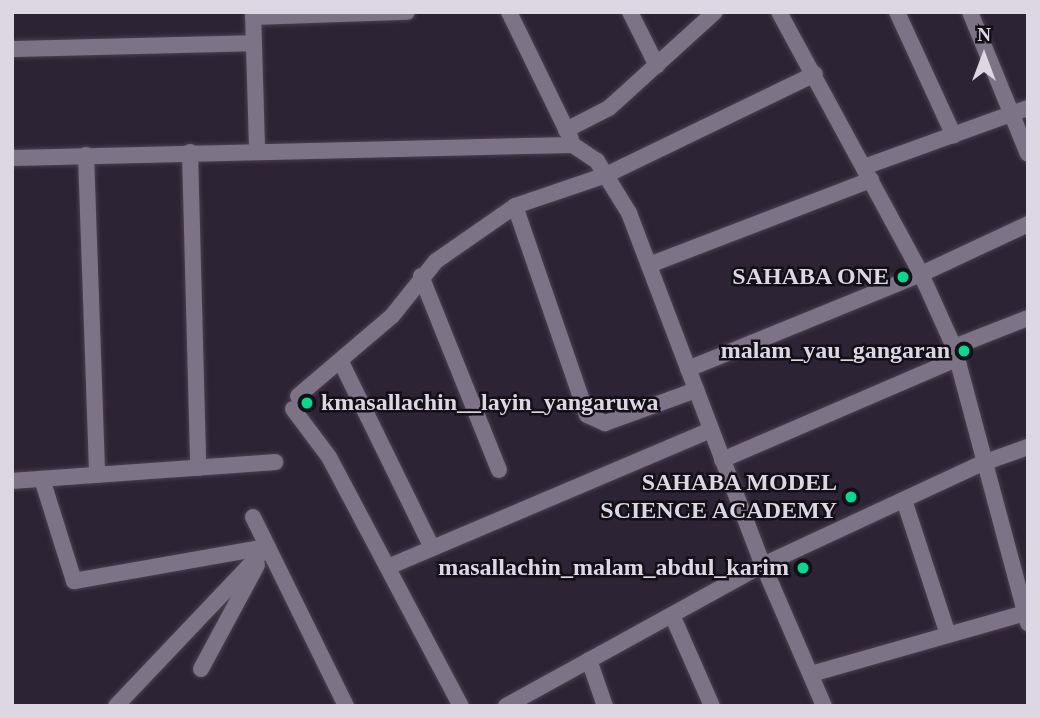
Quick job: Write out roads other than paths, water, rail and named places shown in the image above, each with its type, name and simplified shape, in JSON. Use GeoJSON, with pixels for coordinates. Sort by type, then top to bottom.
{"type":"FeatureCollection","features":[{"type":"Feature","properties":{"kind":"street"},"geometry":{"type":"LineString","coordinates":[[257,150],[253,15],[408,12]]}},
{"type":"Feature","properties":{"kind":"street"},"geometry":{"type":"LineString","coordinates":[[509,12],[570,138],[597,161],[629,213],[763,565],[824,706]]}},
{"type":"Feature","properties":{"kind":"street"},"geometry":{"type":"LineString","coordinates":[[630,12],[657,66]]}},
{"type":"Feature","properties":{"kind":"street"},"geometry":{"type":"LineString","coordinates":[[12,158],[570,138],[609,108],[715,12]]}},
{"type":"Feature","properties":{"kind":"street"},"geometry":{"type":"LineString","coordinates":[[779,12],[815,74],[921,274],[956,353],[1026,618],[948,635],[810,674]]}},
{"type":"Feature","properties":{"kind":"street"},"geometry":{"type":"LineString","coordinates":[[897,12],[954,136]]}},
{"type":"Feature","properties":{"kind":"street"},"geometry":{"type":"LineString","coordinates":[[970,12],[1028,154]]}},
{"type":"Feature","properties":{"kind":"street"},"geometry":{"type":"LineString","coordinates":[[12,49],[254,43]]}},
{"type":"Feature","properties":{"kind":"street"},"geometry":{"type":"LineString","coordinates":[[461,706],[329,457],[295,402],[392,316],[421,276],[436,261],[515,206],[606,175],[815,74]]}},
{"type":"Feature","properties":{"kind":"street"},"geometry":{"type":"LineString","coordinates":[[649,265],[954,136],[1028,108]]}},
{"type":"Feature","properties":{"kind":"street"},"geometry":{"type":"LineString","coordinates":[[190,152],[198,468]]}},
{"type":"Feature","properties":{"kind":"street"},"geometry":{"type":"LineString","coordinates":[[86,155],[97,475]]}},
{"type":"Feature","properties":{"kind":"street"},"geometry":{"type":"LineString","coordinates":[[515,206],[587,415],[605,423],[696,390]]}},
{"type":"Feature","properties":{"kind":"street"},"geometry":{"type":"LineString","coordinates":[[688,369],[921,274],[1028,224]]}},
{"type":"Feature","properties":{"kind":"street"},"geometry":{"type":"LineString","coordinates":[[421,276],[499,470]]}},
{"type":"Feature","properties":{"kind":"street"},"geometry":{"type":"LineString","coordinates":[[722,460],[1028,318]]}},
{"type":"Feature","properties":{"kind":"street"},"geometry":{"type":"LineString","coordinates":[[341,362],[432,548]]}},
{"type":"Feature","properties":{"kind":"street"},"geometry":{"type":"LineString","coordinates":[[388,567],[710,429]]}},
{"type":"Feature","properties":{"kind":"street"},"geometry":{"type":"LineString","coordinates":[[506,706],[763,565],[983,463],[1028,447]]}},
{"type":"Feature","properties":{"kind":"street"},"geometry":{"type":"LineString","coordinates":[[12,481],[275,462]]}},
{"type":"Feature","properties":{"kind":"street"},"geometry":{"type":"LineString","coordinates":[[42,479],[74,580]]}},
{"type":"Feature","properties":{"kind":"street"},"geometry":{"type":"LineString","coordinates":[[904,500],[948,635]]}},
{"type":"Feature","properties":{"kind":"street"},"geometry":{"type":"LineString","coordinates":[[253,517],[346,706]]}},
{"type":"Feature","properties":{"kind":"street"},"geometry":{"type":"LineString","coordinates":[[74,580],[267,548]]}},
{"type":"Feature","properties":{"kind":"street"},"geometry":{"type":"LineString","coordinates":[[201,668],[267,548]]}},
{"type":"Feature","properties":{"kind":"street"},"geometry":{"type":"LineString","coordinates":[[114,705],[267,548]]}},
{"type":"Feature","properties":{"kind":"street"},"geometry":{"type":"LineString","coordinates":[[74,580],[229,560]]}},
{"type":"Feature","properties":{"kind":"street"},"geometry":{"type":"LineString","coordinates":[[672,615],[712,706]]}},
{"type":"Feature","properties":{"kind":"street"},"geometry":{"type":"LineString","coordinates":[[589,660],[605,706]]}},
{"type":"Feature","properties":{"kind":"place","name":"SAHABA ONE"},"geometry":{"type":"Point","coordinates":[903,277]}},
{"type":"Feature","properties":{"kind":"place","name":"malam_yau_gangaran"},"geometry":{"type":"Point","coordinates":[964,351]}},
{"type":"Feature","properties":{"kind":"place","name":"kmasallachin__layin_yangaruwa"},"geometry":{"type":"Point","coordinates":[307,403]}},
{"type":"Feature","properties":{"kind":"place","name":"SAHABA MODEL SCIENCE ACADEMY"},"geometry":{"type":"Point","coordinates":[851,497]}},
{"type":"Feature","properties":{"kind":"place","name":"masallachin_malam_abdul_karim"},"geometry":{"type":"Point","coordinates":[803,568]}}]}
